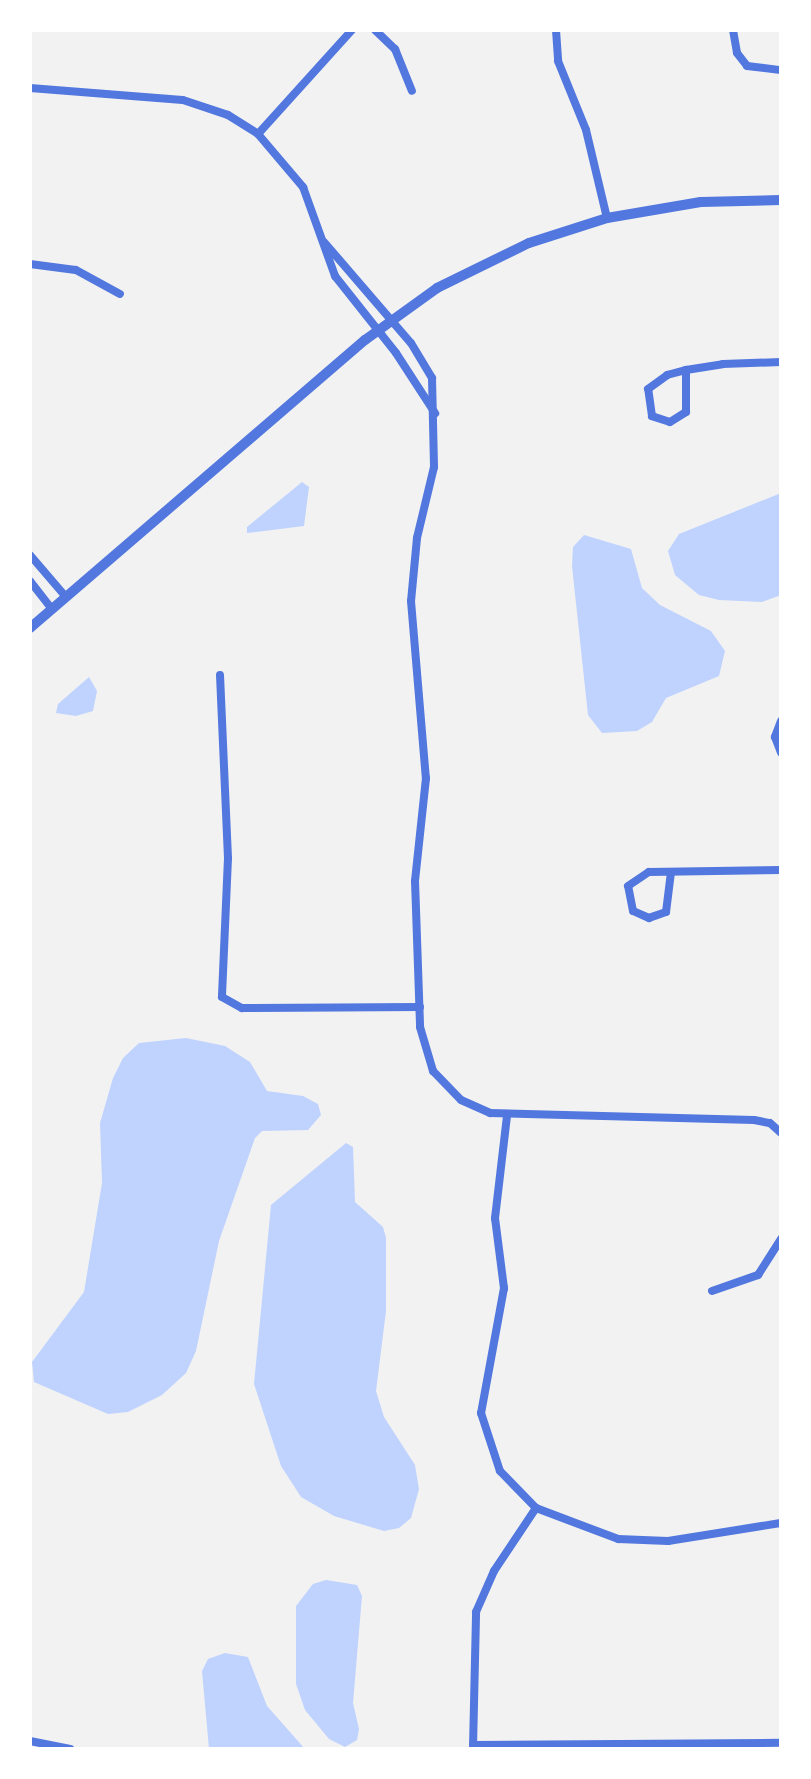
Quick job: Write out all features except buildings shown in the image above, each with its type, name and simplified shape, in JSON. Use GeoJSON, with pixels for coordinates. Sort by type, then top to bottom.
{"type":"FeatureCollection","features":[{"type":"Feature","properties":{"kind":"street"},"geometry":{"type":"LineString","coordinates":[[258,134],[352,30]]}},
{"type":"Feature","properties":{"kind":"street"},"geometry":{"type":"LineString","coordinates":[[375,30],[395,49],[412,91]]}},
{"type":"Feature","properties":{"kind":"street"},"geometry":{"type":"LineString","coordinates":[[556,30],[558,61],[586,130],[607,218]]}},
{"type":"Feature","properties":{"kind":"street"},"geometry":{"type":"LineString","coordinates":[[733,30],[737,53],[747,66],[781,70]]}},
{"type":"Feature","properties":{"kind":"street"},"geometry":{"type":"LineString","coordinates":[[30,88],[183,100],[228,115],[258,134],[303,187],[335,276],[435,414]]}},
{"type":"Feature","properties":{"kind":"street"},"geometry":{"type":"LineString","coordinates":[[30,628],[377,330],[504,253],[607,218],[701,202],[781,200]]}},
{"type":"Feature","properties":{"kind":"street"},"geometry":{"type":"LineString","coordinates":[[324,242],[391,319],[432,378],[434,467],[417,538],[411,601],[426,778],[415,881],[425,1052],[444,1084],[475,1107],[507,1116],[754,1120],[770,1123],[781,1133]]}},
{"type":"Feature","properties":{"kind":"street"},"geometry":{"type":"LineString","coordinates":[[30,264],[76,270],[120,294]]}},
{"type":"Feature","properties":{"kind":"street"},"geometry":{"type":"LineString","coordinates":[[686,370],[686,412],[670,422],[652,416],[648,389],[667,375],[686,370],[781,362]]}},
{"type":"Feature","properties":{"kind":"street"},"geometry":{"type":"LineString","coordinates":[[30,555],[66,597]]}},
{"type":"Feature","properties":{"kind":"street"},"geometry":{"type":"LineString","coordinates":[[30,581],[52,609]]}},
{"type":"Feature","properties":{"kind":"street"},"geometry":{"type":"LineString","coordinates":[[220,675],[228,830],[222,961],[226,1003],[242,1008],[420,1007]]}},
{"type":"Feature","properties":{"kind":"street"},"geometry":{"type":"LineString","coordinates":[[781,721],[775,737],[781,753]]}},
{"type":"Feature","properties":{"kind":"street"},"geometry":{"type":"LineString","coordinates":[[671,872],[666,912],[649,918],[633,911],[627,895],[633,878],[671,872],[781,870]]}},
{"type":"Feature","properties":{"kind":"street"},"geometry":{"type":"LineString","coordinates":[[507,1116],[495,1218],[504,1288],[481,1413],[500,1471],[536,1508],[593,1532],[640,1541],[681,1540],[781,1523]]}},
{"type":"Feature","properties":{"kind":"street"},"geometry":{"type":"LineString","coordinates":[[712,1291],[758,1275],[781,1239]]}},
{"type":"Feature","properties":{"kind":"street"},"geometry":{"type":"LineString","coordinates":[[536,1508],[494,1571],[476,1612],[473,1747],[781,1743]]}},
{"type":"Feature","properties":{"kind":"street"},"geometry":{"type":"LineString","coordinates":[[30,1741],[70,1749]]}},
{"type":"Feature","properties":{"kind":"water"},"geometry":{"type":"Polygon","coordinates":[[[302,482],[309,487],[304,526],[247,533],[247,527],[302,482]]]}},
{"type":"Feature","properties":{"kind":"water"},"geometry":{"type":"Polygon","coordinates":[[[781,493],[781,595],[762,602],[719,600],[699,595],[675,575],[668,551],[679,534],[781,493]]]}},
{"type":"Feature","properties":{"kind":"water"},"geometry":{"type":"Polygon","coordinates":[[[584,535],[631,549],[642,588],[660,605],[711,631],[725,651],[719,676],[666,698],[652,722],[637,731],[602,733],[588,715],[572,566],[573,547],[584,535]]]}},
{"type":"Feature","properties":{"kind":"water"},"geometry":{"type":"Polygon","coordinates":[[[89,677],[97,691],[93,711],[76,716],[56,713],[58,704],[89,677]]]}},
{"type":"Feature","properties":{"kind":"water"},"geometry":{"type":"Polygon","coordinates":[[[186,1038],[225,1046],[250,1062],[267,1091],[303,1096],[318,1104],[321,1115],[308,1130],[262,1131],[255,1138],[219,1241],[196,1351],[186,1373],[162,1395],[128,1412],[108,1414],[34,1382],[32,1362],[84,1292],[102,1183],[100,1123],[113,1078],[123,1058],[139,1043],[186,1038]]]}},
{"type":"Feature","properties":{"kind":"water"},"geometry":{"type":"Polygon","coordinates":[[[346,1143],[353,1147],[355,1202],[383,1227],[386,1238],[386,1311],[376,1391],[384,1417],[415,1465],[419,1489],[411,1518],[399,1528],[384,1531],[334,1516],[301,1497],[281,1466],[254,1384],[271,1205],[346,1143]]]}},
{"type":"Feature","properties":{"kind":"water"},"geometry":{"type":"Polygon","coordinates":[[[326,1580],[357,1585],[362,1596],[353,1703],[359,1729],[357,1740],[345,1747],[329,1739],[305,1710],[296,1684],[296,1606],[313,1584],[326,1580]]]}},
{"type":"Feature","properties":{"kind":"water"},"geometry":{"type":"Polygon","coordinates":[[[225,1653],[248,1657],[267,1706],[305,1749],[209,1749],[202,1671],[208,1659],[225,1653]]]}}]}
